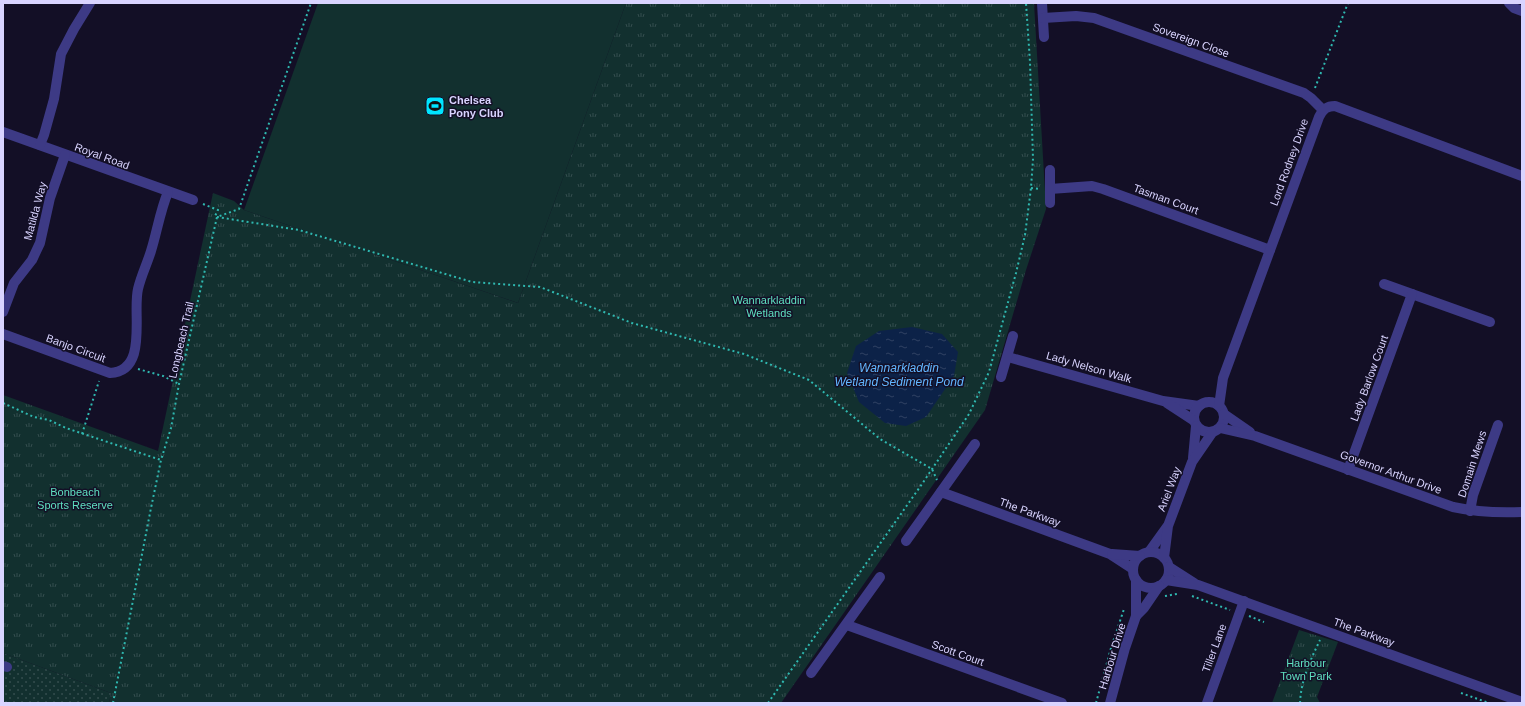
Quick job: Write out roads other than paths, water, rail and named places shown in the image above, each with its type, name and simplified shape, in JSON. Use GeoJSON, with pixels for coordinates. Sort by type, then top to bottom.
{"type":"FeatureCollection","features":[{"type":"Feature","properties":{"kind":"street"},"geometry":{"type":"LineString","coordinates":[[40,145],[54,99],[61,54],[90,3]]}},
{"type":"Feature","properties":{"kind":"street"},"geometry":{"type":"LineString","coordinates":[[1042,3],[1044,38]]}},
{"type":"Feature","properties":{"kind":"street"},"geometry":{"type":"LineString","coordinates":[[1509,3],[1514,8],[1522,11]]}},
{"type":"Feature","properties":{"kind":"street","name":"Sovereign Close"},"geometry":{"type":"LineString","coordinates":[[1043,18],[1076,16],[1094,18],[1304,94],[1311,98],[1323,110]]}},
{"type":"Feature","properties":{"kind":"street"},"geometry":{"type":"LineString","coordinates":[[1323,110],[1329,106],[1335,106],[1522,176]]}},
{"type":"Feature","properties":{"kind":"street","name":"Lord Rodney Drive"},"geometry":{"type":"LineString","coordinates":[[1221,410],[1223,378],[1319,117],[1323,110]]}},
{"type":"Feature","properties":{"kind":"street","name":"Royal Road"},"geometry":{"type":"LineString","coordinates":[[3,132],[40,145],[65,156],[193,200]]}},
{"type":"Feature","properties":{"kind":"street","name":"Matilda Way"},"geometry":{"type":"LineString","coordinates":[[3,312],[14,283],[32,260],[40,243],[50,198],[65,156]]}},
{"type":"Feature","properties":{"kind":"street"},"geometry":{"type":"LineString","coordinates":[[1050,170],[1050,203]]}},
{"type":"Feature","properties":{"kind":"street","name":"Tasman Court"},"geometry":{"type":"LineString","coordinates":[[1050,189],[1092,186],[1270,250]]}},
{"type":"Feature","properties":{"kind":"street","name":"Banjo Circuit"},"geometry":{"type":"LineString","coordinates":[[3,334],[110,373],[121,371],[128,365],[137,340],[136,296],[152,249],[157,224],[168,192]]}},
{"type":"Feature","properties":{"kind":"street"},"geometry":{"type":"LineString","coordinates":[[1384,284],[1490,322]]}},
{"type":"Feature","properties":{"kind":"street","name":"Lady Barlow Court"},"geometry":{"type":"LineString","coordinates":[[1348,470],[1412,294]]}},
{"type":"Feature","properties":{"kind":"street"},"geometry":{"type":"LineString","coordinates":[[1001,377],[1013,336]]}},
{"type":"Feature","properties":{"kind":"street","name":"Lady Nelson Walk"},"geometry":{"type":"LineString","coordinates":[[1008,356],[1164,401],[1203,404]]}},
{"type":"Feature","properties":{"kind":"street","name":"Lord Rodney Drive"},"geometry":{"type":"LineString","coordinates":[[1203,404],[1223,378]]}},
{"type":"Feature","properties":{"kind":"street","name":"Lady Nelson Walk"},"geometry":{"type":"LineString","coordinates":[[1164,401],[1195,423]]}},
{"type":"Feature","properties":{"kind":"street"},"geometry":{"type":"LineString","coordinates":[[1215,403],[1221,410],[1223,424],[1216,430],[1203,432],[1195,423],[1193,414],[1203,404],[1215,403]]}},
{"type":"Feature","properties":{"kind":"street","name":"Governor Arthur Drive"},"geometry":{"type":"LineString","coordinates":[[1221,410],[1255,436]]}},
{"type":"Feature","properties":{"kind":"street","name":"Ariel Way"},"geometry":{"type":"LineString","coordinates":[[1166,562],[1168,526],[1192,462],[1195,423]]}},
{"type":"Feature","properties":{"kind":"street","name":"Domain Mews"},"geometry":{"type":"LineString","coordinates":[[1470,511],[1473,495],[1498,425]]}},
{"type":"Feature","properties":{"kind":"street","name":"Governor Arthur Drive"},"geometry":{"type":"LineString","coordinates":[[1216,430],[1255,436],[1453,507],[1470,511],[1504,513],[1522,512]]}},
{"type":"Feature","properties":{"kind":"street","name":"Ariel Way"},"geometry":{"type":"LineString","coordinates":[[1192,462],[1216,430]]}},
{"type":"Feature","properties":{"kind":"street"},"geometry":{"type":"LineString","coordinates":[[906,541],[975,444]]}},
{"type":"Feature","properties":{"kind":"street","name":"The Parkway"},"geometry":{"type":"LineString","coordinates":[[941,492],[1110,554],[1133,569]]}},
{"type":"Feature","properties":{"kind":"street","name":"Ariel Way"},"geometry":{"type":"LineString","coordinates":[[1144,554],[1168,526]]}},
{"type":"Feature","properties":{"kind":"street","name":"The Parkway"},"geometry":{"type":"LineString","coordinates":[[1110,554],[1160,554],[1166,562],[1198,585]]}},
{"type":"Feature","properties":{"kind":"street"},"geometry":{"type":"LineString","coordinates":[[1136,580],[1133,569],[1136,560],[1144,554]]}},
{"type":"Feature","properties":{"kind":"street"},"geometry":{"type":"LineString","coordinates":[[1162,583],[1169,571],[1166,562]]}},
{"type":"Feature","properties":{"kind":"street"},"geometry":{"type":"LineString","coordinates":[[812,673],[880,577]]}},
{"type":"Feature","properties":{"kind":"street","name":"The Parkway"},"geometry":{"type":"LineString","coordinates":[[1136,580],[1149,588],[1162,583],[1198,585],[1522,702]]}},
{"type":"Feature","properties":{"kind":"street","name":"Harbour Drive"},"geometry":{"type":"LineString","coordinates":[[1110,703],[1125,648],[1136,616],[1136,580]]}},
{"type":"Feature","properties":{"kind":"street","name":"Harbour Drive"},"geometry":{"type":"LineString","coordinates":[[1136,616],[1144,608],[1162,583]]}},
{"type":"Feature","properties":{"kind":"street","name":"Tiller Lane"},"geometry":{"type":"LineString","coordinates":[[1207,703],[1244,601]]}},
{"type":"Feature","properties":{"kind":"street","name":"Scott Court"},"geometry":{"type":"LineString","coordinates":[[847,625],[1062,703]]}},
{"type":"Feature","properties":{"kind":"water","name":"Wannarkladdin Wetland Sediment Pond"},"geometry":{"type":"Polygon","coordinates":[[[912,327],[942,334],[958,352],[954,376],[926,417],[906,426],[885,423],[859,402],[847,373],[856,346],[879,331],[912,327]]]}},
{"type":"Feature","properties":{"kind":"place","name":"Chelsea Pony Club"},"geometry":{"type":"Point","coordinates":[435,106]}},
{"type":"Feature","properties":{"kind":"park label","name":"Wannarkladdin Wetlands"},"geometry":{"type":"Point","coordinates":[769,306]}},
{"type":"Feature","properties":{"kind":"park label","name":"Bonbeach Sports Reserve"},"geometry":{"type":"Point","coordinates":[75,498]}},
{"type":"Feature","properties":{"kind":"park label","name":"Harbour Town Park"},"geometry":{"type":"Point","coordinates":[1306,669]}}]}
